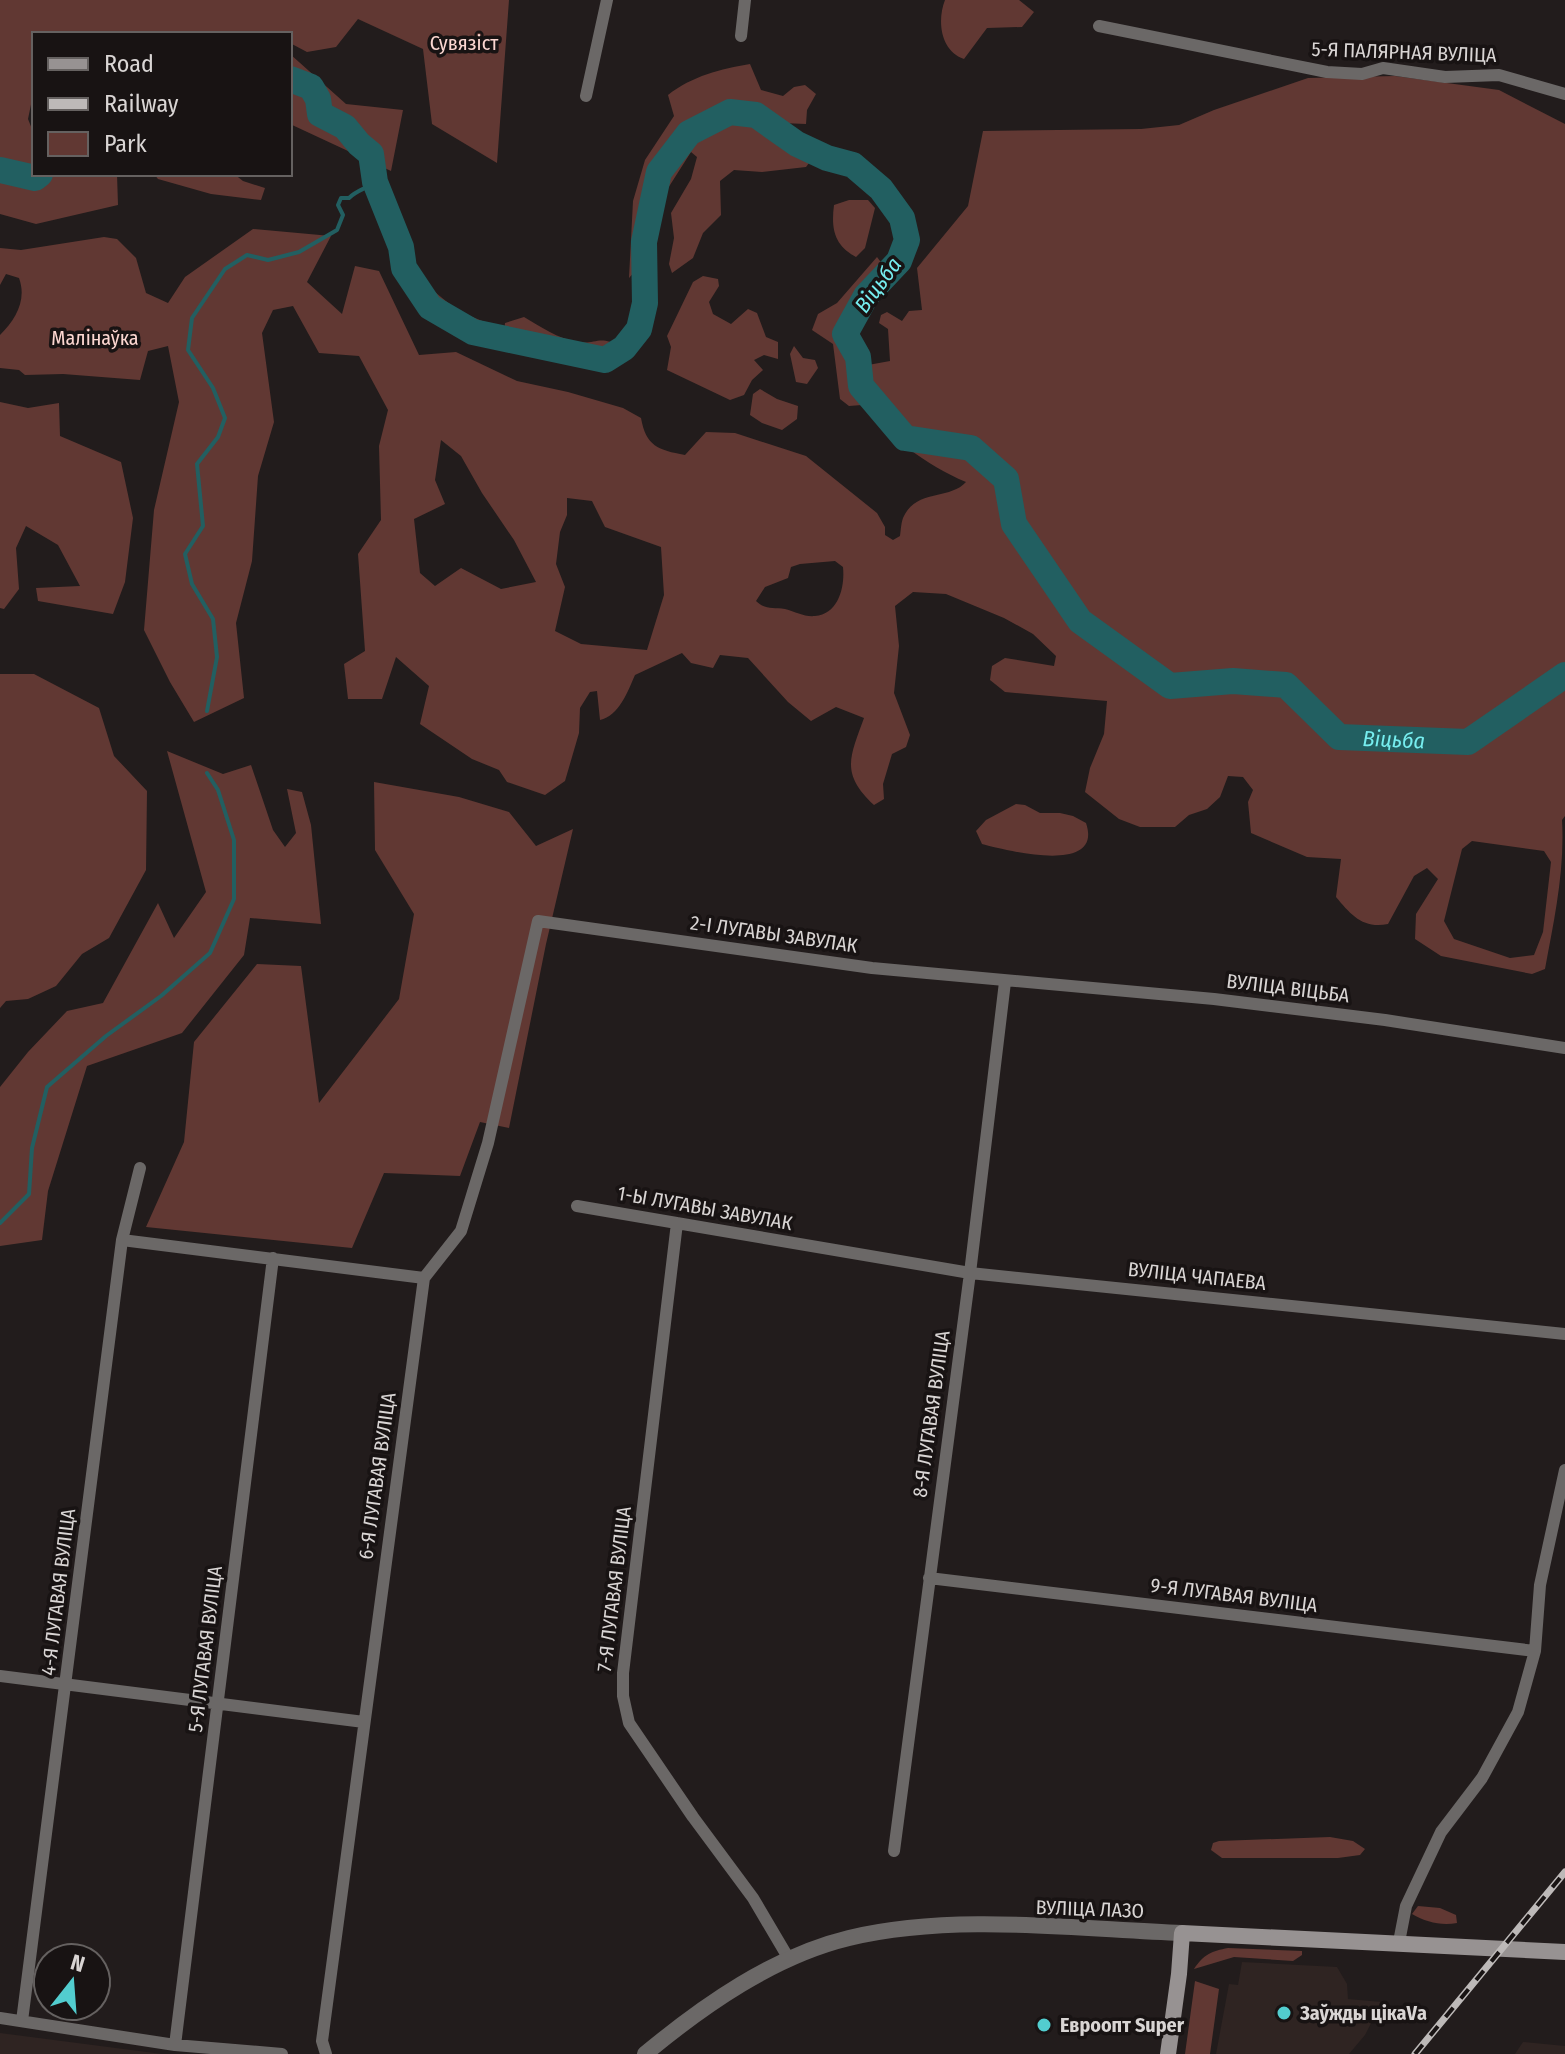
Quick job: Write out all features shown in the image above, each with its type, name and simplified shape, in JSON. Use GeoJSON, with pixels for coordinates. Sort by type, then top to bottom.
{"type":"FeatureCollection","features":[{"type":"Feature","properties":{"kind":"main road","name":"ВУЛІЦА ЛАЗО"},"geometry":{"type":"LineString","coordinates":[[1182,1933],[1565,1952]]}},
{"type":"Feature","properties":{"kind":"main road"},"geometry":{"type":"LineString","coordinates":[[1168,2054],[1182,1933]]}},
{"type":"Feature","properties":{"kind":"street"},"geometry":{"type":"LineString","coordinates":[[586,96],[607,0]]}},
{"type":"Feature","properties":{"kind":"street"},"geometry":{"type":"LineString","coordinates":[[741,36],[745,0]]}},
{"type":"Feature","properties":{"kind":"street","name":"5-Я ПАЛЯРНАЯ ВУЛІЦА"},"geometry":{"type":"LineString","coordinates":[[1099,26],[1327,72],[1362,74],[1383,68],[1445,77],[1499,75],[1565,94]]}},
{"type":"Feature","properties":{"kind":"street","name":"2-І ЛУГАВЫ ЗАВУЛАК"},"geometry":{"type":"LineString","coordinates":[[424,1278],[461,1231],[491,1129],[538,921],[872,968],[1005,982]]}},
{"type":"Feature","properties":{"kind":"street","name":"ВУЛІЦА ВІЦЬБА"},"geometry":{"type":"LineString","coordinates":[[1005,982],[1229,1001],[1385,1020],[1565,1048]]}},
{"type":"Feature","properties":{"kind":"street","name":"8-Я ЛУГАВАЯ ВУЛІЦА"},"geometry":{"type":"LineString","coordinates":[[894,1851],[1005,982]]}},
{"type":"Feature","properties":{"kind":"street","name":"4-Я ЛУГАВАЯ ВУЛІЦА"},"geometry":{"type":"LineString","coordinates":[[22,2021],[122,1240],[140,1168]]}},
{"type":"Feature","properties":{"kind":"street","name":"1-Ы ЛУГАВЫ ЗАВУЛАК"},"geometry":{"type":"LineString","coordinates":[[577,1206],[826,1248]]}},
{"type":"Feature","properties":{"kind":"street","name":"7-Я ЛУГАВАЯ ВУЛІЦА"},"geometry":{"type":"LineString","coordinates":[[677,1223],[623,1673],[623,1696],[629,1723],[753,1898],[789,1959]]}},
{"type":"Feature","properties":{"kind":"street"},"geometry":{"type":"LineString","coordinates":[[122,1240],[424,1278]]}},
{"type":"Feature","properties":{"kind":"street","name":"ВУЛІЦА ЧАПАЕВА"},"geometry":{"type":"LineString","coordinates":[[826,1248],[970,1273],[1565,1334]]}},
{"type":"Feature","properties":{"kind":"street","name":"5-Я ЛУГАВАЯ ВУЛІЦА"},"geometry":{"type":"LineString","coordinates":[[175,2045],[273,1258]]}},
{"type":"Feature","properties":{"kind":"street","name":"6-Я ЛУГАВАЯ ВУЛІЦА"},"geometry":{"type":"LineString","coordinates":[[326,2054],[322,2041],[424,1278]]}},
{"type":"Feature","properties":{"kind":"street"},"geometry":{"type":"LineString","coordinates":[[1399,1942],[1406,1906],[1441,1832],[1482,1778],[1518,1712],[1535,1651],[1540,1585],[1565,1470]]}},
{"type":"Feature","properties":{"kind":"street","name":"9-Я ЛУГАВАЯ ВУЛІЦА"},"geometry":{"type":"LineString","coordinates":[[929,1578],[1535,1651]]}},
{"type":"Feature","properties":{"kind":"street"},"geometry":{"type":"LineString","coordinates":[[0,1676],[364,1722]]}},
{"type":"Feature","properties":{"kind":"street","name":"ВУЛІЦА ЛАЗО"},"geometry":{"type":"LineString","coordinates":[[645,2054],[710,2005],[789,1959],[850,1938],[941,1925],[1182,1933]]}},
{"type":"Feature","properties":{"kind":"street"},"geometry":{"type":"LineString","coordinates":[[0,2018],[175,2045],[282,2054]]}},
{"type":"Feature","properties":{"kind":"shaded area"},"geometry":{"type":"Polygon","coordinates":[[[1242,1962],[1337,1967],[1347,1984],[1348,1999],[1382,2002],[1365,2035],[1349,2054],[1216,2054],[1229,1984],[1238,1985],[1242,1962]]]}},
{"type":"Feature","properties":{"kind":"shaded area"},"geometry":{"type":"Polygon","coordinates":[[[0,2033],[162,2054],[0,2054],[0,2033]]]}},
{"type":"Feature","properties":{"kind":"shaded area"},"geometry":{"type":"Polygon","coordinates":[[[1523,2042],[1565,2046],[1565,2054],[1515,2054],[1523,2042]]]}},
{"type":"Feature","properties":{"kind":"green space","name":"Сувязіст"},"geometry":{"type":"Polygon","coordinates":[[[0,0],[509,0],[497,163],[432,124],[423,49],[358,19],[336,47],[307,52],[292,44],[292,32],[32,32],[32,100],[28,119],[32,129],[32,176],[117,176],[118,205],[36,224],[0,214],[0,0]]]}},
{"type":"Feature","properties":{"kind":"green space"},"geometry":{"type":"Polygon","coordinates":[[[945,0],[1019,0],[1034,12],[1022,27],[987,28],[964,59],[950,49],[942,34],[941,17],[945,0]]]}},
{"type":"Feature","properties":{"kind":"green space"},"geometry":{"type":"Polygon","coordinates":[[[292,56],[346,104],[403,110],[391,171],[292,125],[292,56]]]}},
{"type":"Feature","properties":{"kind":"green space"},"geometry":{"type":"Polygon","coordinates":[[[750,64],[761,90],[783,96],[794,87],[805,85],[816,94],[807,110],[806,124],[782,123],[749,108],[724,108],[689,126],[657,160],[642,210],[638,268],[629,278],[633,201],[645,160],[674,116],[668,95],[707,74],[750,64]]]}},
{"type":"Feature","properties":{"kind":"green space","name":"Малінаўка"},"geometry":{"type":"Polygon","coordinates":[[[1395,76],[1499,90],[1565,124],[1565,816],[1562,820],[1558,895],[1545,969],[1532,974],[1441,956],[1415,939],[1416,914],[1438,879],[1427,868],[1414,876],[1388,924],[1371,924],[1358,919],[1336,897],[1341,859],[1307,857],[1251,833],[1248,802],[1253,790],[1243,777],[1228,776],[1220,797],[1207,809],[1189,815],[1175,827],[1140,827],[1119,819],[1085,792],[1090,768],[1104,734],[1107,701],[1005,692],[990,680],[992,666],[1005,658],[1054,666],[1056,656],[1033,634],[1004,618],[946,594],[913,592],[895,606],[899,646],[894,693],[910,735],[906,747],[892,754],[883,784],[884,799],[874,805],[863,794],[852,774],[852,754],[864,718],[836,707],[811,721],[788,702],[748,658],[720,655],[713,668],[691,663],[682,653],[635,675],[618,708],[600,720],[597,691],[590,692],[580,708],[579,733],[565,781],[545,795],[507,782],[499,770],[472,759],[420,724],[429,686],[396,657],[382,699],[348,699],[344,664],[365,651],[358,554],[381,520],[379,446],[388,410],[359,356],[319,353],[293,306],[273,310],[262,333],[274,422],[258,476],[252,561],[236,623],[244,698],[194,722],[144,630],[154,510],[179,402],[168,346],[148,351],[140,380],[63,374],[25,375],[19,370],[0,368],[0,335],[15,316],[22,294],[19,278],[6,274],[0,285],[0,248],[21,250],[104,237],[117,239],[136,258],[146,293],[168,303],[185,277],[253,229],[331,236],[307,282],[342,314],[355,266],[379,271],[419,355],[456,352],[517,381],[623,408],[641,418],[650,441],[667,451],[685,455],[706,432],[735,433],[806,456],[877,513],[885,527],[885,535],[893,540],[900,536],[903,518],[917,502],[959,488],[966,482],[910,449],[862,405],[849,406],[840,399],[833,344],[812,330],[818,314],[837,303],[877,257],[886,269],[854,335],[868,365],[890,361],[888,329],[879,323],[881,315],[887,312],[902,321],[909,311],[922,310],[917,268],[968,206],[983,131],[1141,129],[1179,125],[1308,78],[1395,76]],[[441,440],[435,480],[445,504],[414,519],[420,573],[435,586],[461,568],[501,589],[536,582],[514,540],[461,456],[441,440]],[[567,498],[567,515],[560,532],[556,564],[565,587],[555,631],[581,644],[647,650],[664,595],[661,547],[605,527],[592,501],[567,498]],[[835,561],[791,567],[788,578],[765,587],[756,601],[766,607],[807,616],[830,610],[839,598],[843,567],[835,561]],[[1472,841],[1462,849],[1444,921],[1454,939],[1510,958],[1534,955],[1543,932],[1551,862],[1544,851],[1472,841]]]}},
{"type":"Feature","properties":{"kind":"green space"},"geometry":{"type":"Polygon","coordinates":[[[745,119],[812,159],[806,167],[762,172],[734,170],[720,181],[721,215],[703,233],[693,258],[672,273],[669,264],[674,238],[671,213],[691,179],[697,157],[691,152],[663,196],[656,198],[665,176],[685,147],[703,131],[718,124],[745,119]]]}},
{"type":"Feature","properties":{"kind":"green space"},"geometry":{"type":"Polygon","coordinates":[[[156,176],[237,176],[265,188],[261,200],[211,194],[156,176]]]}},
{"type":"Feature","properties":{"kind":"green space"},"geometry":{"type":"Polygon","coordinates":[[[849,200],[868,200],[875,208],[865,248],[856,257],[839,242],[833,222],[834,205],[849,200]]]}},
{"type":"Feature","properties":{"kind":"green space"},"geometry":{"type":"Polygon","coordinates":[[[703,276],[718,279],[719,286],[709,302],[713,314],[731,324],[748,309],[757,313],[766,337],[778,342],[778,359],[764,355],[754,360],[763,370],[752,380],[744,395],[730,400],[667,370],[671,347],[667,336],[693,282],[703,276]]]}},
{"type":"Feature","properties":{"kind":"green space"},"geometry":{"type":"Polygon","coordinates":[[[419,279],[458,311],[487,323],[487,332],[481,339],[465,337],[414,293],[410,282],[419,279]]]}},
{"type":"Feature","properties":{"kind":"green space"},"geometry":{"type":"Polygon","coordinates":[[[524,317],[570,340],[583,343],[603,340],[620,347],[605,362],[580,361],[538,352],[504,335],[505,323],[524,317]]]}},
{"type":"Feature","properties":{"kind":"green space"},"geometry":{"type":"Polygon","coordinates":[[[794,346],[803,358],[815,360],[818,368],[807,384],[796,382],[790,354],[794,346]]]}},
{"type":"Feature","properties":{"kind":"green space"},"geometry":{"type":"Polygon","coordinates":[[[760,389],[798,406],[797,419],[782,430],[750,415],[753,394],[760,389]]]}},
{"type":"Feature","properties":{"kind":"green space"},"geometry":{"type":"Polygon","coordinates":[[[0,402],[28,408],[59,403],[60,436],[121,462],[133,518],[125,582],[113,614],[38,601],[36,588],[80,586],[58,545],[26,526],[16,548],[19,589],[4,609],[0,608],[0,402]]]}},
{"type":"Feature","properties":{"kind":"green space"},"geometry":{"type":"Polygon","coordinates":[[[0,674],[34,674],[99,708],[114,756],[147,791],[146,870],[109,938],[82,954],[56,986],[28,999],[6,1001],[0,1008],[0,674]]]}},
{"type":"Feature","properties":{"kind":"green space"},"geometry":{"type":"Polygon","coordinates":[[[167,751],[223,774],[251,765],[273,830],[285,847],[296,833],[287,789],[302,792],[311,825],[321,924],[250,918],[244,955],[182,1033],[87,1066],[48,1191],[42,1240],[0,1246],[0,1087],[67,1011],[103,1003],[158,903],[174,938],[206,892],[167,751]]]}},
{"type":"Feature","properties":{"kind":"green space"},"geometry":{"type":"Polygon","coordinates":[[[374,782],[459,797],[509,812],[536,846],[573,829],[509,1128],[480,1122],[460,1176],[384,1173],[352,1248],[146,1227],[184,1142],[194,1042],[257,964],[301,966],[319,1103],[399,999],[414,914],[375,850],[374,782]]]}},
{"type":"Feature","properties":{"kind":"green space"},"geometry":{"type":"Polygon","coordinates":[[[1016,804],[1040,813],[1073,816],[1086,823],[1088,839],[1081,849],[1067,855],[1049,856],[982,844],[976,831],[986,820],[1016,804]]]}},
{"type":"Feature","properties":{"kind":"green space"},"geometry":{"type":"Polygon","coordinates":[[[1330,1837],[1353,1841],[1365,1849],[1360,1855],[1338,1858],[1222,1858],[1211,1850],[1213,1843],[1219,1841],[1330,1837]]]}},
{"type":"Feature","properties":{"kind":"green space"},"geometry":{"type":"Polygon","coordinates":[[[1418,1906],[1440,1908],[1456,1915],[1457,1923],[1439,1924],[1412,1914],[1418,1906]]]}},
{"type":"Feature","properties":{"kind":"green space"},"geometry":{"type":"Polygon","coordinates":[[[1228,1948],[1302,1951],[1302,1955],[1293,1961],[1234,1957],[1194,1969],[1209,1954],[1228,1948]]]}},
{"type":"Feature","properties":{"kind":"green space"},"geometry":{"type":"Polygon","coordinates":[[[1195,1981],[1219,1989],[1210,2054],[1185,2054],[1195,1981]]]}},
{"type":"Feature","properties":{"kind":"waterway","name":"Віцьба"},"geometry":{"type":"LineString","coordinates":[[292,80],[311,87],[318,99],[320,114],[345,127],[371,154],[375,182],[401,247],[404,268],[430,307],[473,332],[605,360],[624,348],[639,329],[645,303],[644,242],[659,172],[689,133],[730,112],[756,115],[797,144],[827,158],[853,165],[881,189],[902,218],[907,240],[899,261],[866,296],[845,334],[858,357],[861,386],[905,438],[971,448],[1006,479],[1014,524],[1080,621],[1170,686],[1233,681],[1286,685],[1339,737],[1468,742],[1565,675]]}},
{"type":"Feature","properties":{"kind":"waterway","name":"Віцьба"},"geometry":{"type":"LineString","coordinates":[[0,170],[38,176]]}},
{"type":"Feature","properties":{"kind":"waterway"},"geometry":{"type":"LineString","coordinates":[[207,711],[217,657],[213,619],[192,584],[185,554],[203,526],[197,464],[218,437],[225,418],[213,388],[188,350],[192,318],[225,269],[247,255],[268,260],[299,252],[337,230],[343,215],[338,205],[341,198],[349,198],[375,182]]}},
{"type":"Feature","properties":{"kind":"waterway"},"geometry":{"type":"LineString","coordinates":[[0,1223],[29,1194],[32,1148],[47,1087],[210,953],[234,899],[234,840],[218,790],[207,773]]}},
{"type":"Feature","properties":{"kind":"railway"},"geometry":{"type":"LineString","coordinates":[[1415,2054],[1565,1872]]}},
{"type":"Feature","properties":{"kind":"place","name":"Заўжды цікаVа"},"geometry":{"type":"Point","coordinates":[1284,2013]}},
{"type":"Feature","properties":{"kind":"place","name":"Евроопт Super"},"geometry":{"type":"Point","coordinates":[1044,2025]}}]}
